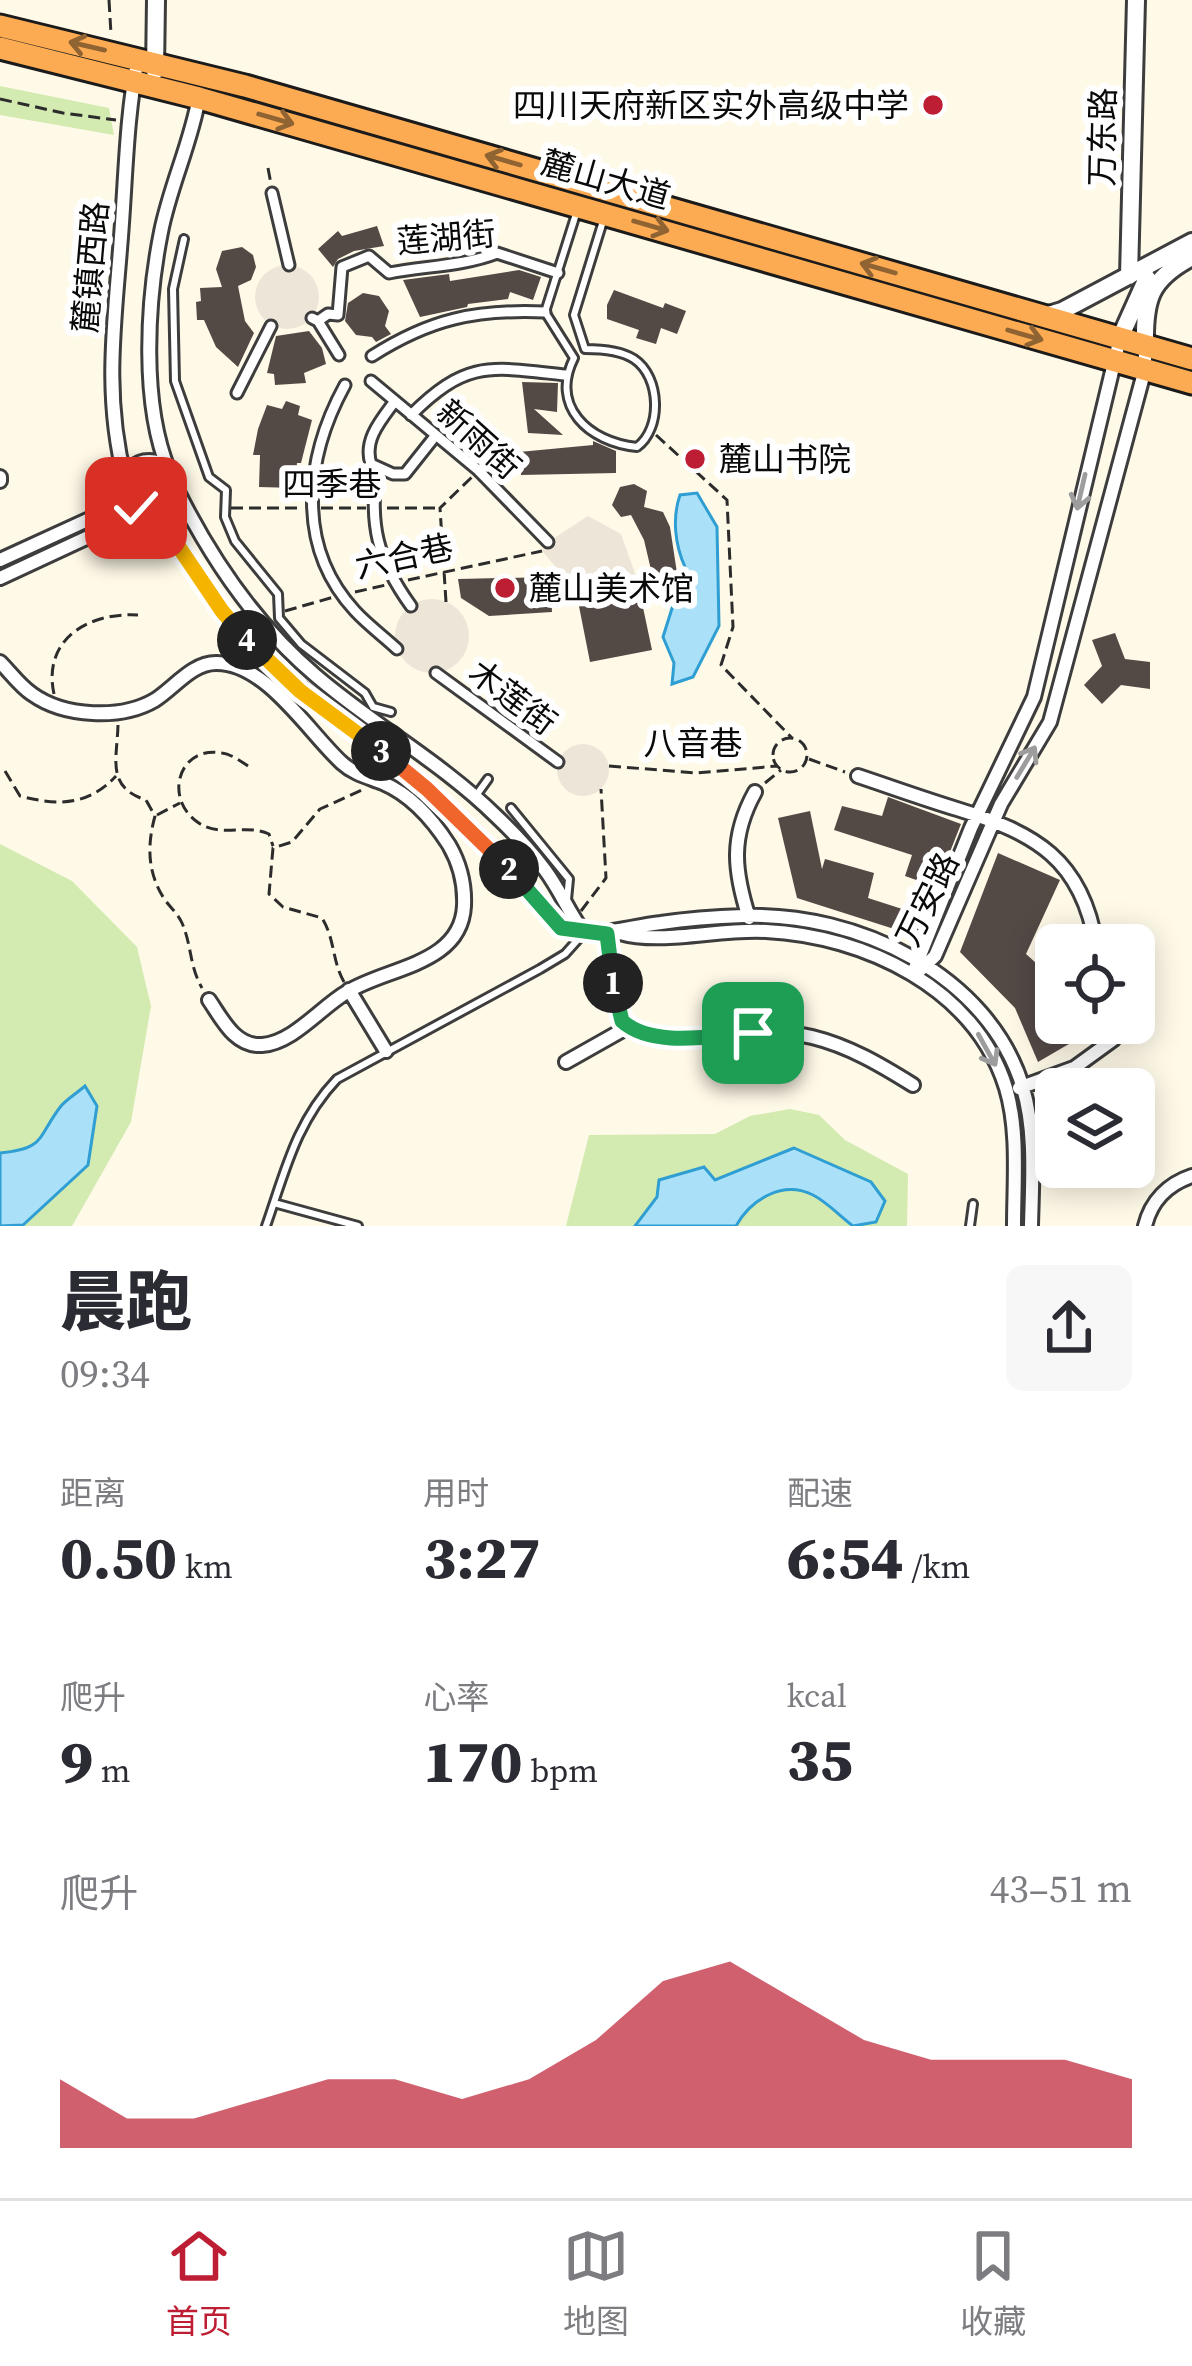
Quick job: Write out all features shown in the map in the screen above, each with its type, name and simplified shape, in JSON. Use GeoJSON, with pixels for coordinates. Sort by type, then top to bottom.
{"type":"FeatureCollection","features":[{"type":"Feature","properties":{"kind":"highway","name":"麓山大道"},"geometry":{"type":"LineString","coordinates":[[0,26],[136,58],[199,87],[579,205],[1192,383]]}},
{"type":"Feature","properties":{"kind":"highway","name":"麓山大道"},"geometry":{"type":"LineString","coordinates":[[0,48],[144,86],[267,92],[1192,359]]}},
{"type":"Feature","properties":{"kind":"street"},"geometry":{"type":"LineString","coordinates":[[144,86],[136,58],[156,0]]}},
{"type":"Feature","properties":{"kind":"street","name":"万东路"},"geometry":{"type":"LineString","coordinates":[[1129,276],[1136,0]]}},
{"type":"Feature","properties":{"kind":"street","name":"麓镇西路"},"geometry":{"type":"LineString","coordinates":[[125,483],[110,392],[110,333],[122,224],[126,122],[144,86]]}},
{"type":"Feature","properties":{"kind":"street"},"geometry":{"type":"LineString","coordinates":[[0,578],[166,505],[171,478],[158,441],[151,383],[154,287],[162,228],[191,141],[199,87]]}},
{"type":"Feature","properties":{"kind":"street"},"geometry":{"type":"LineString","coordinates":[[272,193],[289,265]]}},
{"type":"Feature","properties":{"kind":"street"},"geometry":{"type":"LineString","coordinates":[[1045,316],[1063,311],[1192,242]]}},
{"type":"Feature","properties":{"kind":"street","name":"莲湖街"},"geometry":{"type":"LineString","coordinates":[[339,355],[315,320],[338,315],[342,268],[369,256],[389,273],[477,261],[497,253],[557,272]]}},
{"type":"Feature","properties":{"kind":"street"},"geometry":{"type":"LineString","coordinates":[[1145,345],[1150,294],[1159,279],[1192,257]]}},
{"type":"Feature","properties":{"kind":"street"},"geometry":{"type":"LineString","coordinates":[[1120,338],[1139,292],[1162,258]]}},
{"type":"Feature","properties":{"kind":"street"},"geometry":{"type":"LineString","coordinates":[[372,356],[422,327],[449,318],[513,310],[544,312]]}},
{"type":"Feature","properties":{"kind":"street"},"geometry":{"type":"LineString","coordinates":[[237,393],[271,326]]}},
{"type":"Feature","properties":{"kind":"street","name":"万安路"},"geometry":{"type":"LineString","coordinates":[[922,963],[978,815],[1034,697],[1120,338]]}},
{"type":"Feature","properties":{"kind":"street","name":"万安路"},"geometry":{"type":"LineString","coordinates":[[915,975],[1050,722],[1145,369],[1145,345]]}},
{"type":"Feature","properties":{"kind":"street"},"geometry":{"type":"LineString","coordinates":[[411,415],[441,385],[470,371],[500,368],[565,375]]}},
{"type":"Feature","properties":{"kind":"street","name":"新雨街"},"geometry":{"type":"LineString","coordinates":[[370,381],[478,470],[545,547]]}},
{"type":"Feature","properties":{"kind":"street"},"geometry":{"type":"LineString","coordinates":[[345,386],[316,456],[311,508],[319,548],[343,594],[397,649]]}},
{"type":"Feature","properties":{"kind":"street"},"geometry":{"type":"LineString","coordinates":[[395,401],[374,430],[367,452],[371,464],[405,474],[436,435]]}},
{"type":"Feature","properties":{"kind":"street"},"geometry":{"type":"LineString","coordinates":[[0,560],[118,506],[132,468],[144,462],[158,463],[245,603],[279,641],[315,675],[475,797],[545,871],[584,932]]}},
{"type":"Feature","properties":{"kind":"street"},"geometry":{"type":"LineString","coordinates":[[377,468],[372,508],[376,539],[411,606]]}},
{"type":"Feature","properties":{"kind":"street"},"geometry":{"type":"LineString","coordinates":[[125,483],[130,503],[164,525],[222,611],[263,657],[427,789],[561,928],[651,937],[753,931],[838,943],[915,975],[939,991],[981,1036],[1006,1090],[1013,1137],[1014,1226]]}},
{"type":"Feature","properties":{"kind":"street"},"geometry":{"type":"LineString","coordinates":[[0,662],[30,693],[57,707],[118,711],[150,703],[196,667],[212,662],[244,669],[294,709],[342,764],[403,793],[449,846],[462,875],[464,920],[453,940],[431,957],[349,990],[279,1040],[261,1046],[233,1035],[209,1000]]}},
{"type":"Feature","properties":{"kind":"street","name":"木莲街"},"geometry":{"type":"LineString","coordinates":[[436,673],[558,762]]}},
{"type":"Feature","properties":{"kind":"street"},"geometry":{"type":"LineString","coordinates":[[858,776],[994,821],[1039,844],[1064,864],[1083,894],[1091,924]]}},
{"type":"Feature","properties":{"kind":"street"},"geometry":{"type":"LineString","coordinates":[[753,931],[734,851],[743,812],[754,792]]}},
{"type":"Feature","properties":{"kind":"street"},"geometry":{"type":"LineString","coordinates":[[613,934],[662,922],[749,916],[802,920],[845,931],[922,963],[949,981],[997,1030],[1023,1087],[1031,1136],[1031,1226]]}},
{"type":"Feature","properties":{"kind":"street"},"geometry":{"type":"LineString","coordinates":[[613,934],[618,1010],[628,1027],[650,1035],[783,1033],[813,1037],[869,1058],[913,1084]]}},
{"type":"Feature","properties":{"kind":"street"},"geometry":{"type":"LineString","coordinates":[[349,990],[386,1051]]}},
{"type":"Feature","properties":{"kind":"street"},"geometry":{"type":"LineString","coordinates":[[566,1063],[628,1027]]}},
{"type":"Feature","properties":{"kind":"street"},"geometry":{"type":"LineString","coordinates":[[1006,1090],[1056,1077],[1108,1044]]}},
{"type":"Feature","properties":{"kind":"street"},"geometry":{"type":"LineString","coordinates":[[1145,1226],[1155,1201],[1177,1181],[1192,1176]]}},
{"type":"Feature","properties":{"kind":"lane"},"geometry":{"type":"LineString","coordinates":[[579,205],[544,312],[574,358],[565,375],[566,401],[579,421],[622,445],[637,447],[650,437],[654,423],[653,381],[635,360],[606,349],[585,349],[574,315],[606,213]]}},
{"type":"Feature","properties":{"kind":"lane"},"geometry":{"type":"LineString","coordinates":[[184,238],[173,289],[175,381],[209,477],[226,490],[225,508],[235,541],[278,594],[278,613],[301,644],[364,693],[373,706],[391,712]]}},
{"type":"Feature","properties":{"kind":"lane"},"geometry":{"type":"LineString","coordinates":[[475,797],[488,779]]}},
{"type":"Feature","properties":{"kind":"lane"},"geometry":{"type":"LineString","coordinates":[[511,808],[569,879],[566,904]]}},
{"type":"Feature","properties":{"kind":"lane"},"geometry":{"type":"LineString","coordinates":[[266,1226],[292,1144],[319,1098],[337,1079],[552,962],[584,932]]}},
{"type":"Feature","properties":{"kind":"lane"},"geometry":{"type":"LineString","coordinates":[[274,1203],[358,1226]]}},
{"type":"Feature","properties":{"kind":"lane"},"geometry":{"type":"LineString","coordinates":[[970,1226],[973,1204]]}},
{"type":"Feature","properties":{"kind":"path"},"geometry":{"type":"LineString","coordinates":[[109,0],[136,58]]}},
{"type":"Feature","properties":{"kind":"path"},"geometry":{"type":"LineString","coordinates":[[0,99],[126,122]]}},
{"type":"Feature","properties":{"kind":"path"},"geometry":{"type":"LineString","coordinates":[[268,168],[272,193]]}},
{"type":"Feature","properties":{"kind":"path"},"geometry":{"type":"LineString","coordinates":[[654,434],[727,500],[734,628],[722,664],[806,747],[808,758]]}},
{"type":"Feature","properties":{"kind":"path"},"geometry":{"type":"LineString","coordinates":[[446,602],[440,508],[478,470]]}},
{"type":"Feature","properties":{"kind":"path","name":"四季巷"},"geometry":{"type":"LineString","coordinates":[[225,508],[440,508]]}},
{"type":"Feature","properties":{"kind":"path","name":"六合巷"},"geometry":{"type":"LineString","coordinates":[[278,613],[545,547]]}},
{"type":"Feature","properties":{"kind":"path"},"geometry":{"type":"LineString","coordinates":[[57,707],[51,682],[53,658],[67,640],[88,620],[138,615]]}},
{"type":"Feature","properties":{"kind":"path"},"geometry":{"type":"LineString","coordinates":[[118,711],[116,776],[128,794],[146,800],[155,816],[148,842],[151,868],[163,897],[180,918],[188,938],[190,966],[209,1000]]}},
{"type":"Feature","properties":{"kind":"path"},"geometry":{"type":"LineString","coordinates":[[779,768],[773,755],[777,745],[792,738]]}},
{"type":"Feature","properties":{"kind":"path"},"geometry":{"type":"LineString","coordinates":[[248,766],[225,753],[202,754],[187,761],[178,781],[181,803],[192,819],[212,831],[269,834],[273,848],[269,894],[283,907],[322,918],[331,932],[335,967],[349,990]]}},
{"type":"Feature","properties":{"kind":"path"},"geometry":{"type":"LineString","coordinates":[[779,768],[797,771],[808,758]]}},
{"type":"Feature","properties":{"kind":"path"},"geometry":{"type":"LineString","coordinates":[[808,758],[858,776]]}},
{"type":"Feature","properties":{"kind":"path","name":"八音巷"},"geometry":{"type":"LineString","coordinates":[[609,766],[697,773],[779,768]]}},
{"type":"Feature","properties":{"kind":"path"},"geometry":{"type":"LineString","coordinates":[[754,792],[779,768]]}},
{"type":"Feature","properties":{"kind":"path"},"geometry":{"type":"LineString","coordinates":[[5,771],[20,796],[46,803],[98,796],[116,776]]}},
{"type":"Feature","properties":{"kind":"path"},"geometry":{"type":"LineString","coordinates":[[273,848],[292,842],[320,809],[361,791],[369,778]]}},
{"type":"Feature","properties":{"kind":"path"},"geometry":{"type":"LineString","coordinates":[[574,920],[606,878],[601,789]]}},
{"type":"Feature","properties":{"kind":"path"},"geometry":{"type":"LineString","coordinates":[[155,816],[181,803]]}},
{"type":"Feature","properties":{"kind":"green space"},"geometry":{"type":"Polygon","coordinates":[[[0,86],[109,108],[114,135],[0,115],[0,86]]]}},
{"type":"Feature","properties":{"kind":"green space"},"geometry":{"type":"Polygon","coordinates":[[[0,844],[72,881],[137,947],[151,1006],[131,1122],[72,1226],[0,1226],[0,844]]]}},
{"type":"Feature","properties":{"kind":"green space"},"geometry":{"type":"Polygon","coordinates":[[[790,1109],[819,1115],[845,1140],[908,1174],[907,1226],[566,1226],[589,1135],[715,1134],[750,1116],[790,1109]]]}},
{"type":"Feature","properties":{"kind":"shaded area"},"geometry":{"type":"Polygon","coordinates":[[[287,265],[310,274],[319,297],[310,320],[287,329],[264,320],[255,297],[264,274],[287,265]]]}},
{"type":"Feature","properties":{"kind":"shaded area"},"geometry":{"type":"Polygon","coordinates":[[[588,516],[621,534],[637,579],[576,591],[542,551],[588,516]]]}},
{"type":"Feature","properties":{"kind":"shaded area"},"geometry":{"type":"Polygon","coordinates":[[[432,599],[458,610],[469,636],[458,662],[432,673],[406,662],[395,636],[406,610],[432,599]]]}},
{"type":"Feature","properties":{"kind":"shaded area"},"geometry":{"type":"Polygon","coordinates":[[[583,744],[601,752],[609,770],[601,788],[583,796],[565,788],[557,770],[565,752],[583,744]]]}},
{"type":"Feature","properties":{"kind":"water"},"geometry":{"type":"Polygon","coordinates":[[[697,493],[717,527],[719,626],[693,677],[672,684],[674,663],[663,637],[685,567],[677,541],[676,513],[680,495],[697,493]]]}},
{"type":"Feature","properties":{"kind":"water"},"geometry":{"type":"Polygon","coordinates":[[[85,1086],[97,1106],[88,1165],[23,1225],[0,1226],[0,1153],[33,1145],[61,1106],[85,1086]]]}},
{"type":"Feature","properties":{"kind":"water"},"geometry":{"type":"Polygon","coordinates":[[[794,1148],[871,1182],[885,1201],[876,1222],[853,1226],[818,1198],[790,1190],[759,1200],[736,1226],[635,1226],[657,1197],[659,1180],[704,1167],[715,1180],[794,1148]]]}},
{"type":"Feature","properties":{"kind":"building"},"geometry":{"type":"Polygon","coordinates":[[[377,226],[384,246],[354,251],[333,267],[318,249],[338,231],[342,236],[377,226]]]}},
{"type":"Feature","properties":{"kind":"building"},"geometry":{"type":"Polygon","coordinates":[[[242,247],[253,255],[256,267],[251,280],[238,286],[245,321],[254,333],[238,367],[216,347],[204,320],[197,320],[196,302],[201,301],[200,288],[222,287],[216,269],[222,251],[242,247]]]}},
{"type":"Feature","properties":{"kind":"building"},"geometry":{"type":"Polygon","coordinates":[[[519,270],[541,277],[533,300],[510,292],[508,299],[420,317],[403,280],[449,274],[450,281],[519,270]]]}},
{"type":"Feature","properties":{"kind":"building"},"geometry":{"type":"Polygon","coordinates":[[[614,290],[686,311],[677,334],[661,328],[656,344],[636,338],[639,330],[607,319],[614,290]]]}},
{"type":"Feature","properties":{"kind":"building"},"geometry":{"type":"Polygon","coordinates":[[[363,293],[379,296],[389,311],[385,326],[391,334],[376,342],[356,335],[345,321],[348,303],[363,293]]]}},
{"type":"Feature","properties":{"kind":"building"},"geometry":{"type":"Polygon","coordinates":[[[309,331],[322,348],[326,364],[304,373],[306,383],[275,385],[274,374],[267,373],[276,336],[309,331]]]}},
{"type":"Feature","properties":{"kind":"building"},"geometry":{"type":"Polygon","coordinates":[[[522,382],[558,383],[557,412],[534,409],[563,435],[528,433],[522,382]]]}},
{"type":"Feature","properties":{"kind":"building"},"geometry":{"type":"Polygon","coordinates":[[[286,401],[300,406],[298,415],[312,420],[301,463],[297,463],[295,488],[259,487],[260,455],[253,455],[258,429],[267,405],[282,409],[286,401]]]}},
{"type":"Feature","properties":{"kind":"building"},"geometry":{"type":"Polygon","coordinates":[[[593,441],[616,451],[616,473],[521,475],[519,452],[593,445],[593,441]]]}},
{"type":"Feature","properties":{"kind":"building"},"geometry":{"type":"Polygon","coordinates":[[[634,484],[647,491],[644,507],[663,512],[677,573],[652,574],[644,540],[631,515],[621,517],[612,505],[620,487],[634,484]]]}},
{"type":"Feature","properties":{"kind":"building","name":"麓山美术馆"},"geometry":{"type":"Polygon","coordinates":[[[550,577],[552,612],[489,616],[461,598],[458,579],[550,577]]]}},
{"type":"Feature","properties":{"kind":"building"},"geometry":{"type":"Polygon","coordinates":[[[637,579],[652,650],[590,662],[576,591],[637,579]]]}},
{"type":"Feature","properties":{"kind":"building"},"geometry":{"type":"Polygon","coordinates":[[[1115,633],[1125,659],[1150,662],[1150,689],[1121,685],[1102,704],[1084,685],[1102,666],[1092,640],[1115,633]]]}},
{"type":"Feature","properties":{"kind":"building"},"geometry":{"type":"Polygon","coordinates":[[[888,797],[961,824],[936,887],[905,876],[912,855],[834,830],[842,806],[882,816],[888,797]]]}},
{"type":"Feature","properties":{"kind":"building"},"geometry":{"type":"Polygon","coordinates":[[[810,811],[822,869],[825,859],[874,873],[868,898],[924,916],[916,936],[797,898],[778,818],[810,811]]]}},
{"type":"Feature","properties":{"kind":"building"},"geometry":{"type":"Polygon","coordinates":[[[998,853],[1060,880],[1040,924],[1035,924],[1026,954],[1035,962],[1035,1044],[1069,1044],[1038,1062],[1015,1008],[960,952],[998,853]]]}},
{"type":"Feature","properties":{"kind":"place","name":"四川天府新区实外高级中学"},"geometry":{"type":"Point","coordinates":[933,105]}},
{"type":"Feature","properties":{"kind":"place","name":"麓山书院"},"geometry":{"type":"Point","coordinates":[695,459]}},
{"type":"Feature","properties":{"kind":"place","name":"麓山美术馆"},"geometry":{"type":"Point","coordinates":[505,588]}},
{"type":"Feature","properties":{"kind":"route"},"geometry":{"type":"LineString","coordinates":[[136,508],[164,525],[222,611],[263,657],[427,789],[520,881],[550,920],[570,931],[607,934],[618,1010],[628,1027],[650,1035],[753,1033]]}}]}
